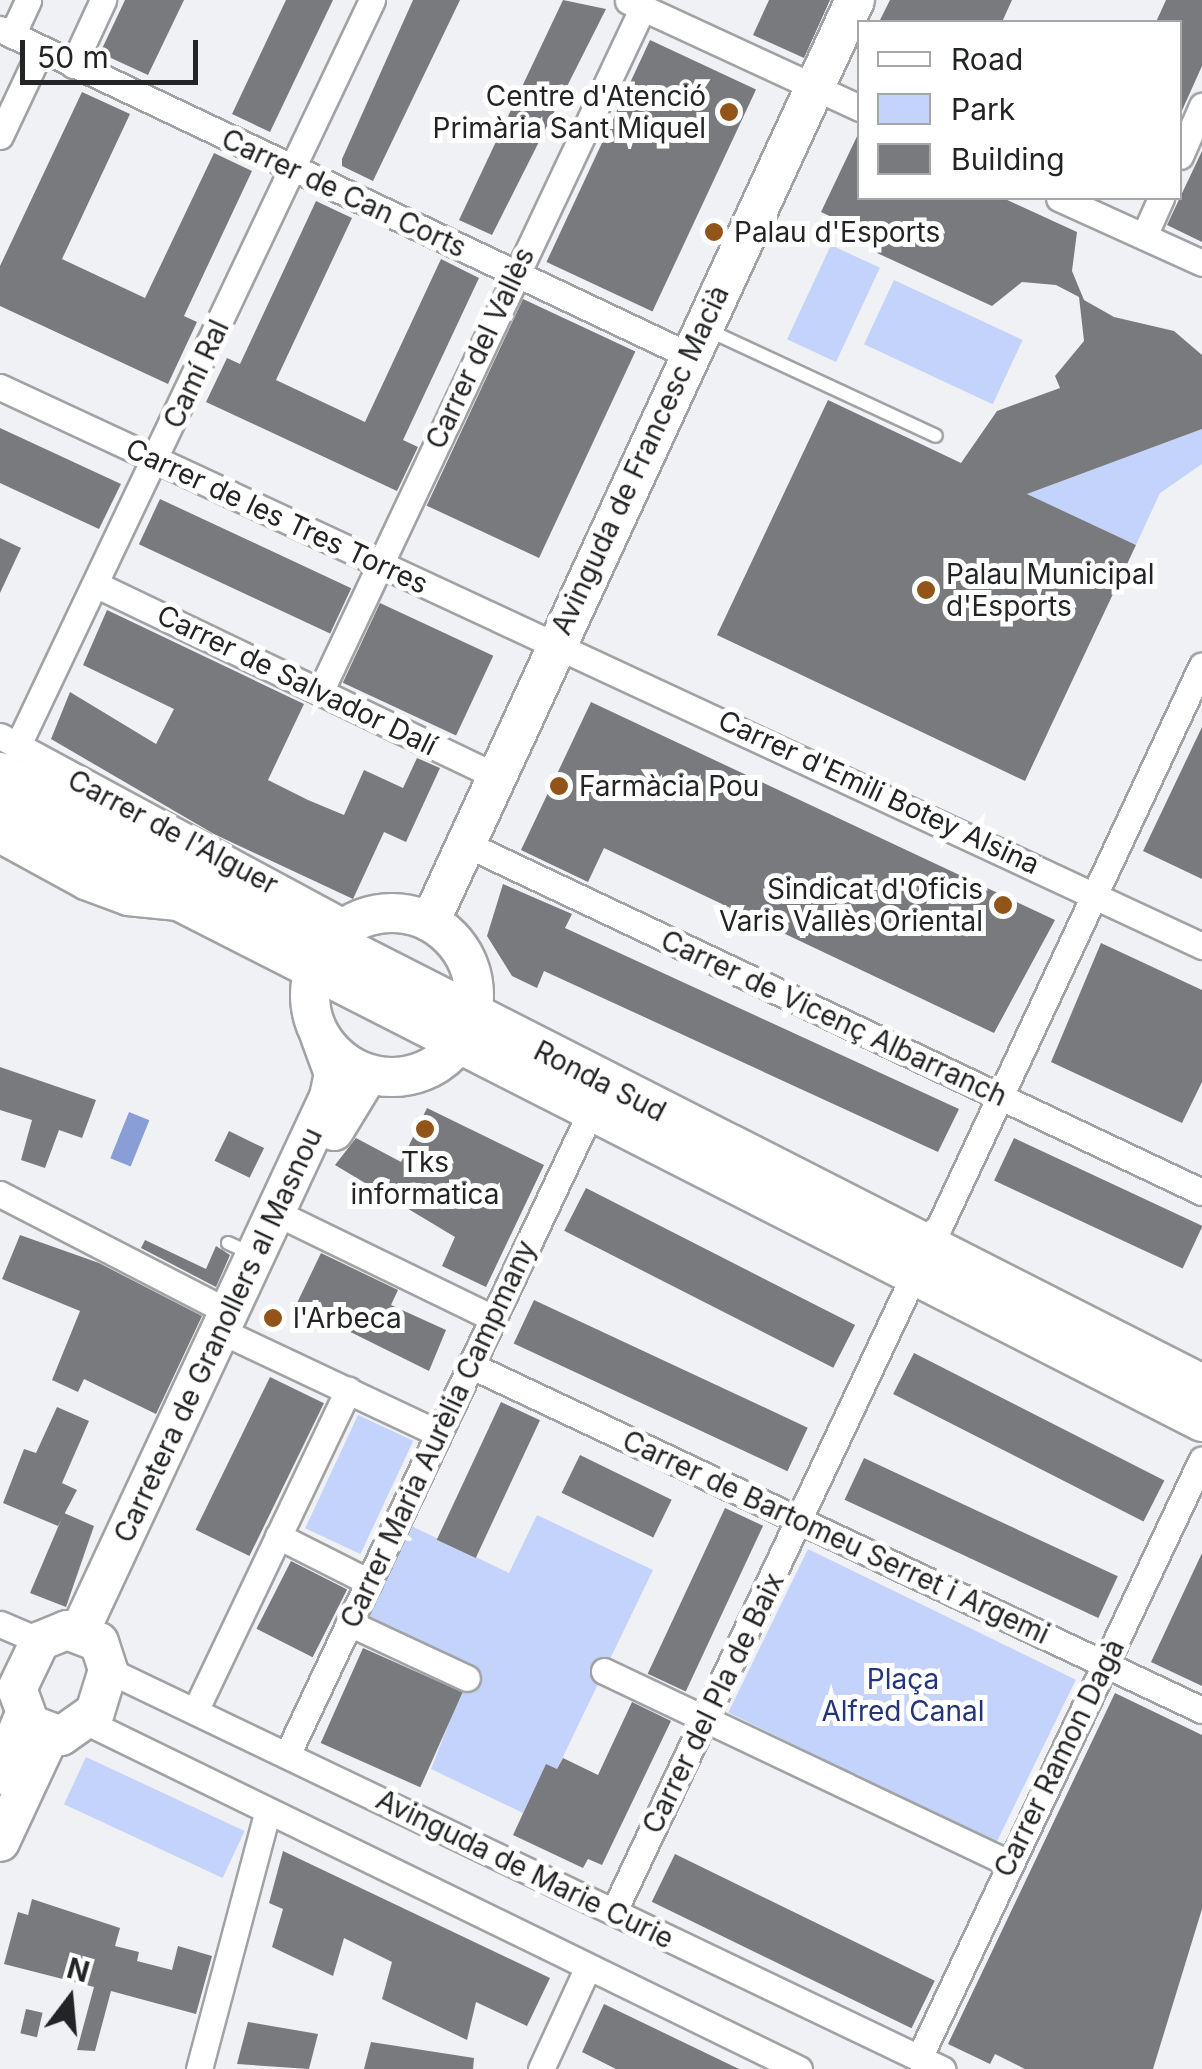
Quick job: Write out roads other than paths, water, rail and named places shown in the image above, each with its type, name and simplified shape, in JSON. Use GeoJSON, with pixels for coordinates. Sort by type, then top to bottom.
{"type":"FeatureCollection","features":[{"type":"Feature","properties":{"kind":"main road","name":"Avinguda de Francesc Macià"},"geometry":{"type":"LineString","coordinates":[[430,922],[555,643],[855,0]]}},
{"type":"Feature","properties":{"kind":"main road","name":"Ronda Sud"},"geometry":{"type":"LineString","coordinates":[[6,751],[329,947],[590,1113],[1202,1384]]}},
{"type":"Feature","properties":{"kind":"main road","name":"Ronda Sud"},"geometry":{"type":"LineString","coordinates":[[0,810],[182,907],[329,947]]}},
{"type":"Feature","properties":{"kind":"main road"},"geometry":{"type":"LineString","coordinates":[[320,1036],[368,1075],[414,1074],[464,1032],[465,957],[430,922],[382,913],[329,947]]}},
{"type":"Feature","properties":{"kind":"main road","name":"Carretera de Granollers al Masnou"},"geometry":{"type":"LineString","coordinates":[[234,1326],[242,1249],[329,1097],[334,1074],[320,1036],[329,947]]}},
{"type":"Feature","properties":{"kind":"main road","name":"Ronda Sud"},"geometry":{"type":"LineString","coordinates":[[464,1032],[916,1259],[1202,1422]]}},
{"type":"Feature","properties":{"kind":"main road","name":"Carretera de Granollers al Masnou"},"geometry":{"type":"LineString","coordinates":[[88,1722],[96,1647],[234,1326],[368,1075]]}},
{"type":"Feature","properties":{"kind":"main road"},"geometry":{"type":"LineString","coordinates":[[0,1776],[40,1641],[96,1647]]}},
{"type":"Feature","properties":{"kind":"main road"},"geometry":{"type":"LineString","coordinates":[[23,1705],[88,1722]]}},
{"type":"Feature","properties":{"kind":"main road"},"geometry":{"type":"LineString","coordinates":[[0,1842],[23,1705]]}},
{"type":"Feature","properties":{"kind":"street"},"geometry":{"type":"LineString","coordinates":[[6,32],[28,0]]}},
{"type":"Feature","properties":{"kind":"street"},"geometry":{"type":"LineString","coordinates":[[73,65],[103,0]]}},
{"type":"Feature","properties":{"kind":"street","name":"Camí Ral"},"geometry":{"type":"LineString","coordinates":[[6,751],[97,585],[372,0]]}},
{"type":"Feature","properties":{"kind":"street"},"geometry":{"type":"LineString","coordinates":[[639,2],[857,107]]}},
{"type":"Feature","properties":{"kind":"street","name":"Carrer del Vallès"},"geometry":{"type":"LineString","coordinates":[[321,690],[639,2]]}},
{"type":"Feature","properties":{"kind":"street","name":"Carrer de Can Corts"},"geometry":{"type":"LineString","coordinates":[[6,32],[514,273],[695,341]]}},
{"type":"Feature","properties":{"kind":"street"},"geometry":{"type":"LineString","coordinates":[[0,136],[41,50]]}},
{"type":"Feature","properties":{"kind":"street"},"geometry":{"type":"LineString","coordinates":[[1182,151],[1202,106]]}},
{"type":"Feature","properties":{"kind":"street"},"geometry":{"type":"LineString","coordinates":[[1063,200],[1202,263]]}},
{"type":"Feature","properties":{"kind":"street"},"geometry":{"type":"LineString","coordinates":[[1144,236],[1160,200]]}},
{"type":"Feature","properties":{"kind":"street","name":"Carrer de les Tres Torres"},"geometry":{"type":"LineString","coordinates":[[0,387],[555,643]]}},
{"type":"Feature","properties":{"kind":"street","name":"Carrer de Salvador Dalí"},"geometry":{"type":"LineString","coordinates":[[97,585],[496,776]]}},
{"type":"Feature","properties":{"kind":"street","name":"Carrer d'Emili Botey Alsina"},"geometry":{"type":"LineString","coordinates":[[555,643],[1202,946]]}},
{"type":"Feature","properties":{"kind":"street","name":"Carrer del Pla de Baix"},"geometry":{"type":"LineString","coordinates":[[614,1911],[800,1522],[916,1259],[939,1227],[1092,892],[1194,702],[1202,665]]}},
{"type":"Feature","properties":{"kind":"street"},"geometry":{"type":"LineString","coordinates":[[0,840],[127,902],[182,907]]}},
{"type":"Feature","properties":{"kind":"street","name":"Carrer de Vicenç Albarranch"},"geometry":{"type":"LineString","coordinates":[[466,844],[1202,1192]]}},
{"type":"Feature","properties":{"kind":"street","name":"Carrer Maria Aurèlia Campmany"},"geometry":{"type":"LineString","coordinates":[[287,1756],[436,1432],[590,1113]]}},
{"type":"Feature","properties":{"kind":"street"},"geometry":{"type":"LineString","coordinates":[[0,1194],[348,1390],[436,1432]]}},
{"type":"Feature","properties":{"kind":"street"},"geometry":{"type":"LineString","coordinates":[[293,1220],[492,1318]]}},
{"type":"Feature","properties":{"kind":"street","name":"Carrer de Bartomeu Serret i Argemi"},"geometry":{"type":"LineString","coordinates":[[470,1365],[1202,1710]]}},
{"type":"Feature","properties":{"kind":"street"},"geometry":{"type":"LineString","coordinates":[[194,1711],[348,1390]]}},
{"type":"Feature","properties":{"kind":"street","name":"Carrer Ramon Dagà"},"geometry":{"type":"LineString","coordinates":[[930,2064],[1009,1862],[1202,1459]]}},
{"type":"Feature","properties":{"kind":"street"},"geometry":{"type":"LineString","coordinates":[[278,1536],[369,1582]]}},
{"type":"Feature","properties":{"kind":"street"},"geometry":{"type":"LineString","coordinates":[[0,1624],[40,1641]]}},
{"type":"Feature","properties":{"kind":"street"},"geometry":{"type":"LineString","coordinates":[[350,1624],[467,1678]]}},
{"type":"Feature","properties":{"kind":"street","name":"Avinguda de Marie Curie"},"geometry":{"type":"LineString","coordinates":[[96,1647],[194,1711],[930,2064]]}},
{"type":"Feature","properties":{"kind":"street"},"geometry":{"type":"LineString","coordinates":[[604,1671],[1009,1862]]}},
{"type":"Feature","properties":{"kind":"street"},"geometry":{"type":"LineString","coordinates":[[88,1722],[267,1814],[798,2069]]}},
{"type":"Feature","properties":{"kind":"street"},"geometry":{"type":"LineString","coordinates":[[204,2068],[267,1814]]}},
{"type":"Feature","properties":{"kind":"street"},"geometry":{"type":"LineString","coordinates":[[540,2069],[587,1969]]}},
{"type":"Feature","properties":{"kind":"lane"},"geometry":{"type":"LineString","coordinates":[[695,341],[936,436]]}},
{"type":"Feature","properties":{"kind":"place","name":"Centre d'Atenció Primària Sant Miquel"},"geometry":{"type":"Point","coordinates":[729,112]}},
{"type":"Feature","properties":{"kind":"place","name":"Palau d'Esports"},"geometry":{"type":"Point","coordinates":[714,232]}},
{"type":"Feature","properties":{"kind":"place","name":"Palau Municipal d'Esports"},"geometry":{"type":"Point","coordinates":[926,590]}},
{"type":"Feature","properties":{"kind":"place","name":"Farmàcia Pou"},"geometry":{"type":"Point","coordinates":[559,786]}},
{"type":"Feature","properties":{"kind":"place","name":"Sindicat d'Oficis Varis Vallès Oriental"},"geometry":{"type":"Point","coordinates":[1003,905]}},
{"type":"Feature","properties":{"kind":"place","name":"Tks informatica"},"geometry":{"type":"Point","coordinates":[425,1129]}},
{"type":"Feature","properties":{"kind":"place","name":"l'Arbeca"},"geometry":{"type":"Point","coordinates":[273,1318]}},
{"type":"Feature","properties":{"kind":"park label","name":"Plaça Alfred Canal"},"geometry":{"type":"Point","coordinates":[903,1695]}}]}
